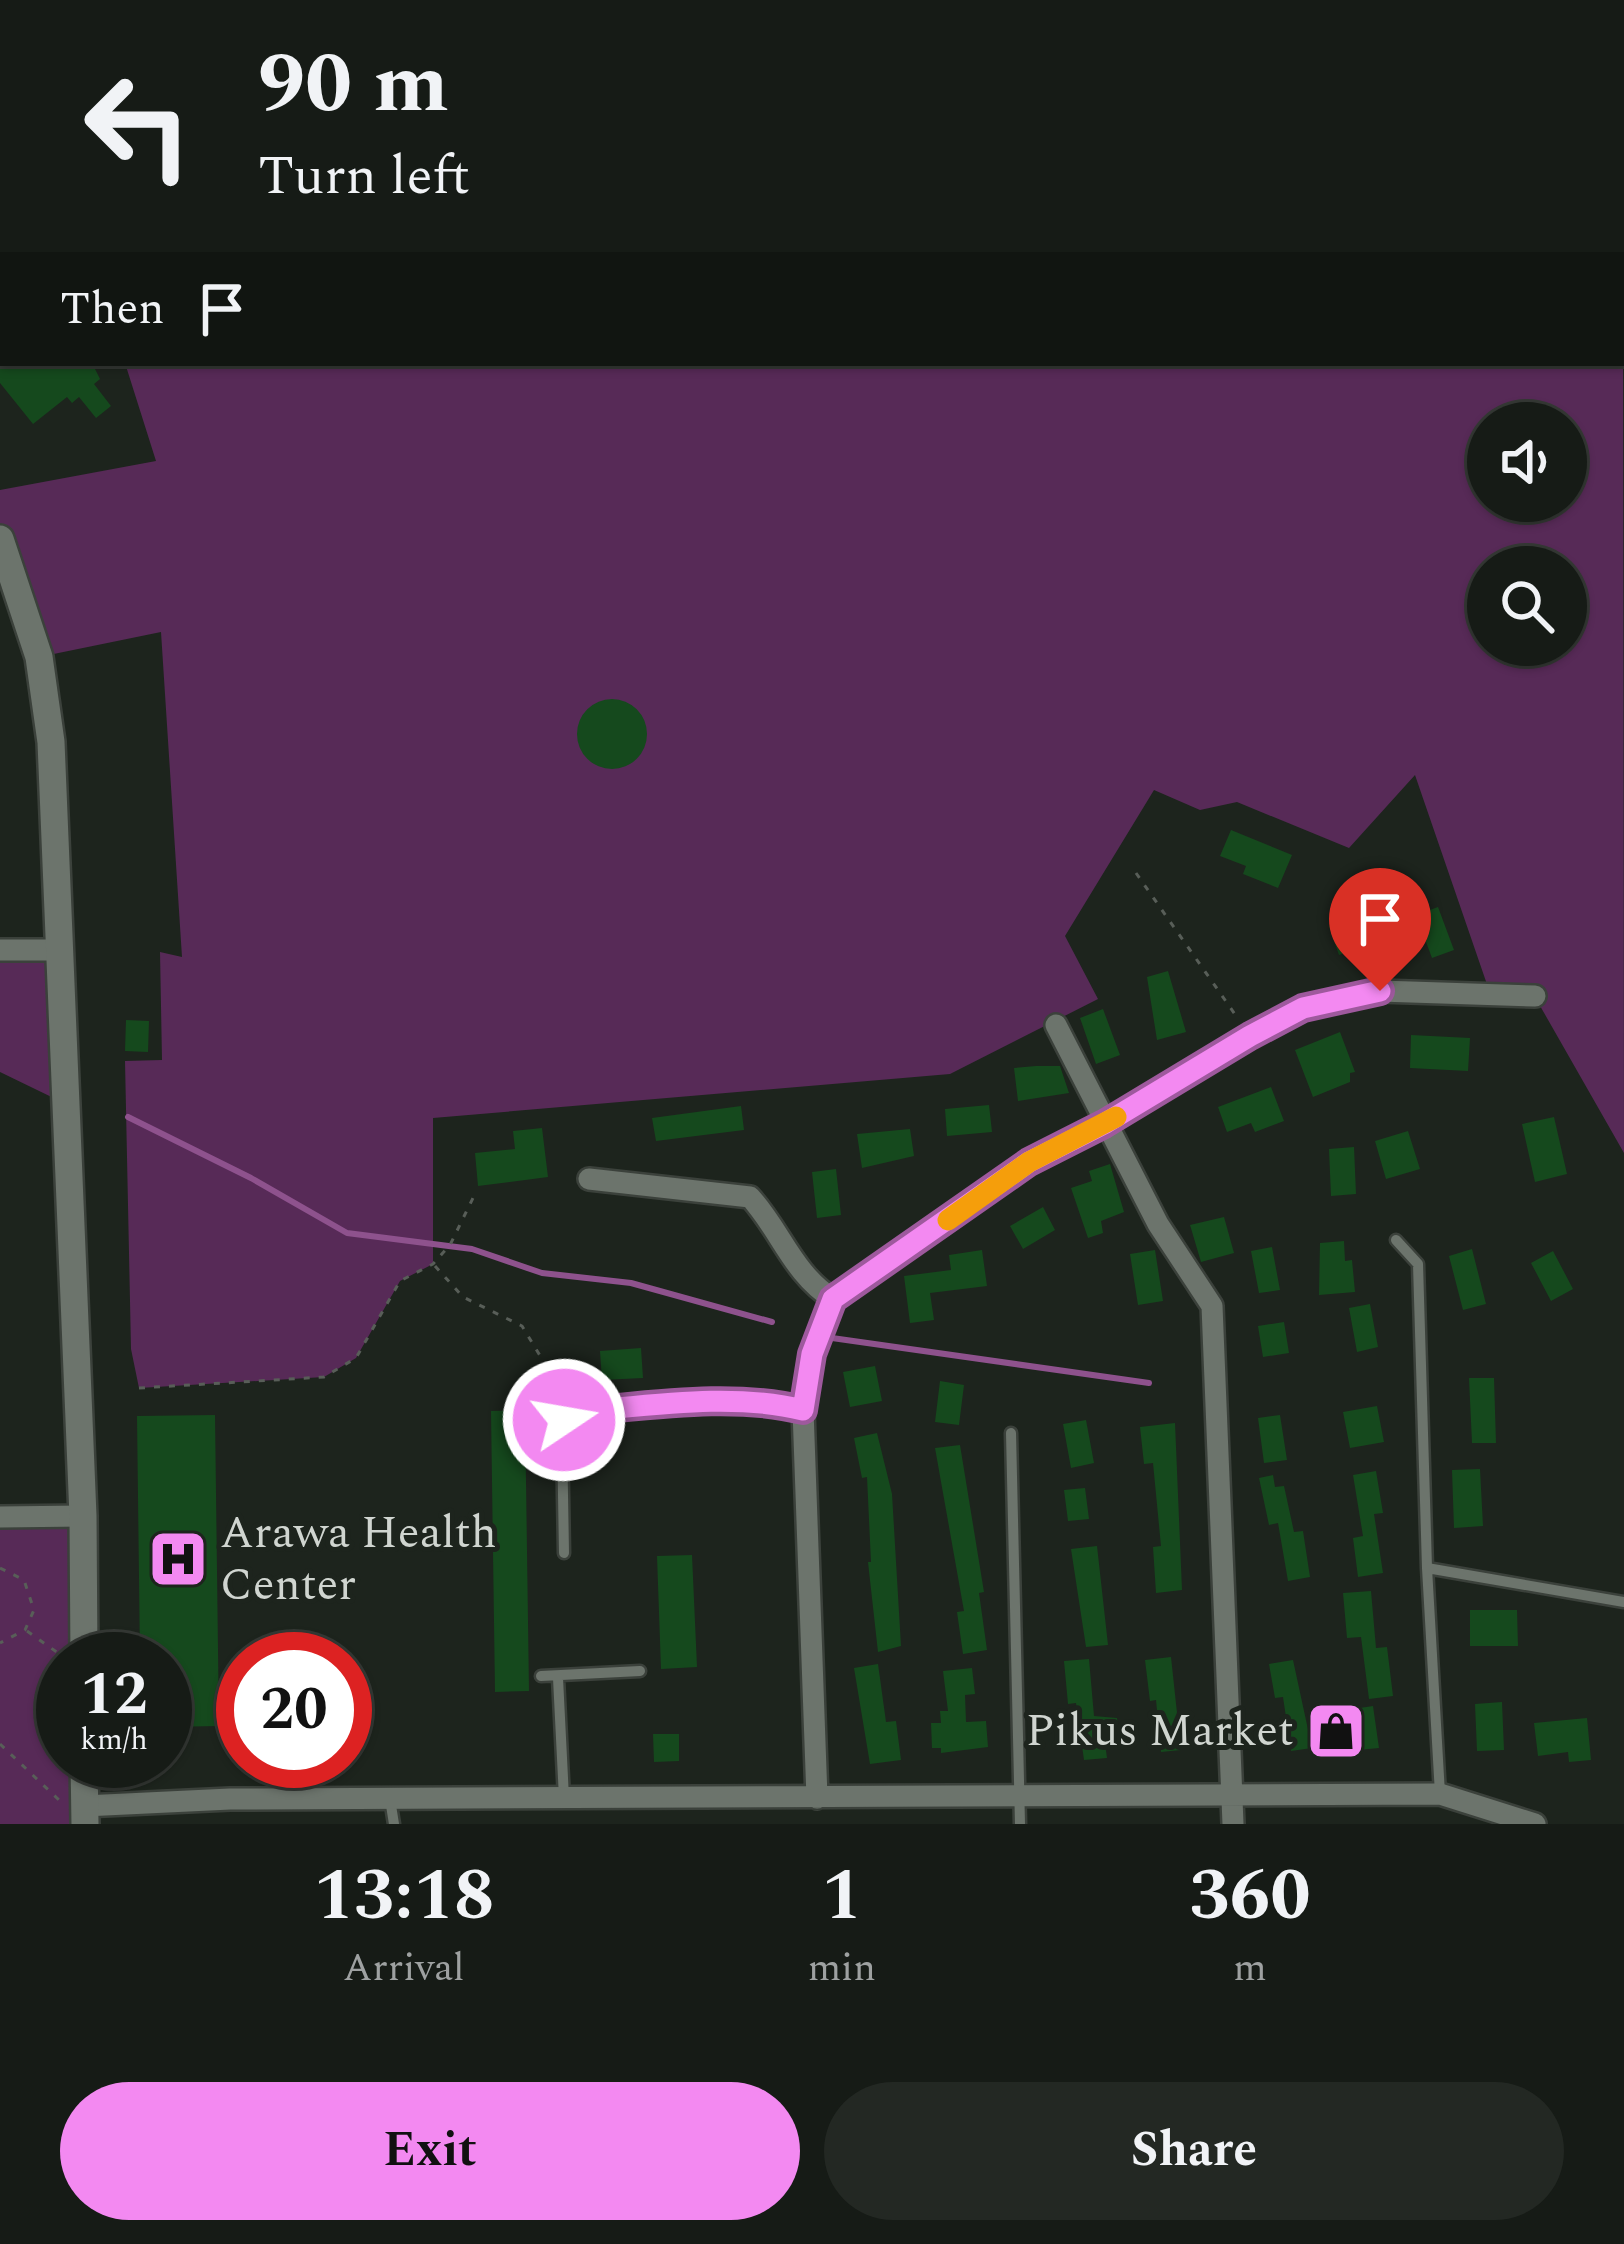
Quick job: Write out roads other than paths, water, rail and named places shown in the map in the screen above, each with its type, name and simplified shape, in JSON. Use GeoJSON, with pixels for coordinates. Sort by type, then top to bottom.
{"type":"FeatureCollection","features":[{"type":"Feature","properties":{"kind":"street"},"geometry":{"type":"LineString","coordinates":[[0,539],[40,657],[51,742],[84,1632]]}},
{"type":"Feature","properties":{"kind":"street"},"geometry":{"type":"LineString","coordinates":[[0,950],[60,950]]}},
{"type":"Feature","properties":{"kind":"street"},"geometry":{"type":"LineString","coordinates":[[817,1798],[803,1410],[812,1354],[833,1299],[1029,1162],[1104,1124],[1303,1008],[1380,991],[1535,997]]}},
{"type":"Feature","properties":{"kind":"street"},"geometry":{"type":"LineString","coordinates":[[1056,1025],[1158,1225],[1212,1306],[1233,1824]]}},
{"type":"Feature","properties":{"kind":"street"},"geometry":{"type":"LineString","coordinates":[[589,1179],[750,1197],[774,1223],[795,1266],[812,1286],[833,1299]]}},
{"type":"Feature","properties":{"kind":"street"},"geometry":{"type":"LineString","coordinates":[[0,1516],[83,1516]]}},
{"type":"Feature","properties":{"kind":"street"},"geometry":{"type":"LineString","coordinates":[[85,1815],[230,1798],[1232,1792],[1440,1794],[1535,1824]]}},
{"type":"Feature","properties":{"kind":"lane"},"geometry":{"type":"LineString","coordinates":[[1396,1240],[1418,1264],[1427,1568],[1440,1794]]}},
{"type":"Feature","properties":{"kind":"lane"},"geometry":{"type":"LineString","coordinates":[[564,1552],[562,1436],[564,1420],[574,1412],[777,1403],[803,1410]]}},
{"type":"Feature","properties":{"kind":"lane"},"geometry":{"type":"LineString","coordinates":[[1011,1432],[1020,1824]]}},
{"type":"Feature","properties":{"kind":"lane"},"geometry":{"type":"LineString","coordinates":[[1427,1568],[1624,1602]]}},
{"type":"Feature","properties":{"kind":"lane"},"geometry":{"type":"LineString","coordinates":[[541,1676],[640,1671]]}},
{"type":"Feature","properties":{"kind":"lane"},"geometry":{"type":"LineString","coordinates":[[558,1678],[564,1798]]}},
{"type":"Feature","properties":{"kind":"lane"},"geometry":{"type":"LineString","coordinates":[[390,1799],[394,1824]]}},
{"type":"Feature","properties":{"kind":"waterway"},"geometry":{"type":"LineString","coordinates":[[128,1117],[251,1178],[347,1233],[472,1249],[542,1273],[631,1283],[772,1322]]}},
{"type":"Feature","properties":{"kind":"waterway"},"geometry":{"type":"LineString","coordinates":[[832,1338],[1149,1383]]}},
{"type":"Feature","properties":{"kind":"place","name":"Arawa Health Center"},"geometry":{"type":"Point","coordinates":[178,1559]}},
{"type":"Feature","properties":{"kind":"place","name":"Pikus Market"},"geometry":{"type":"Point","coordinates":[1336,1731]}}]}
